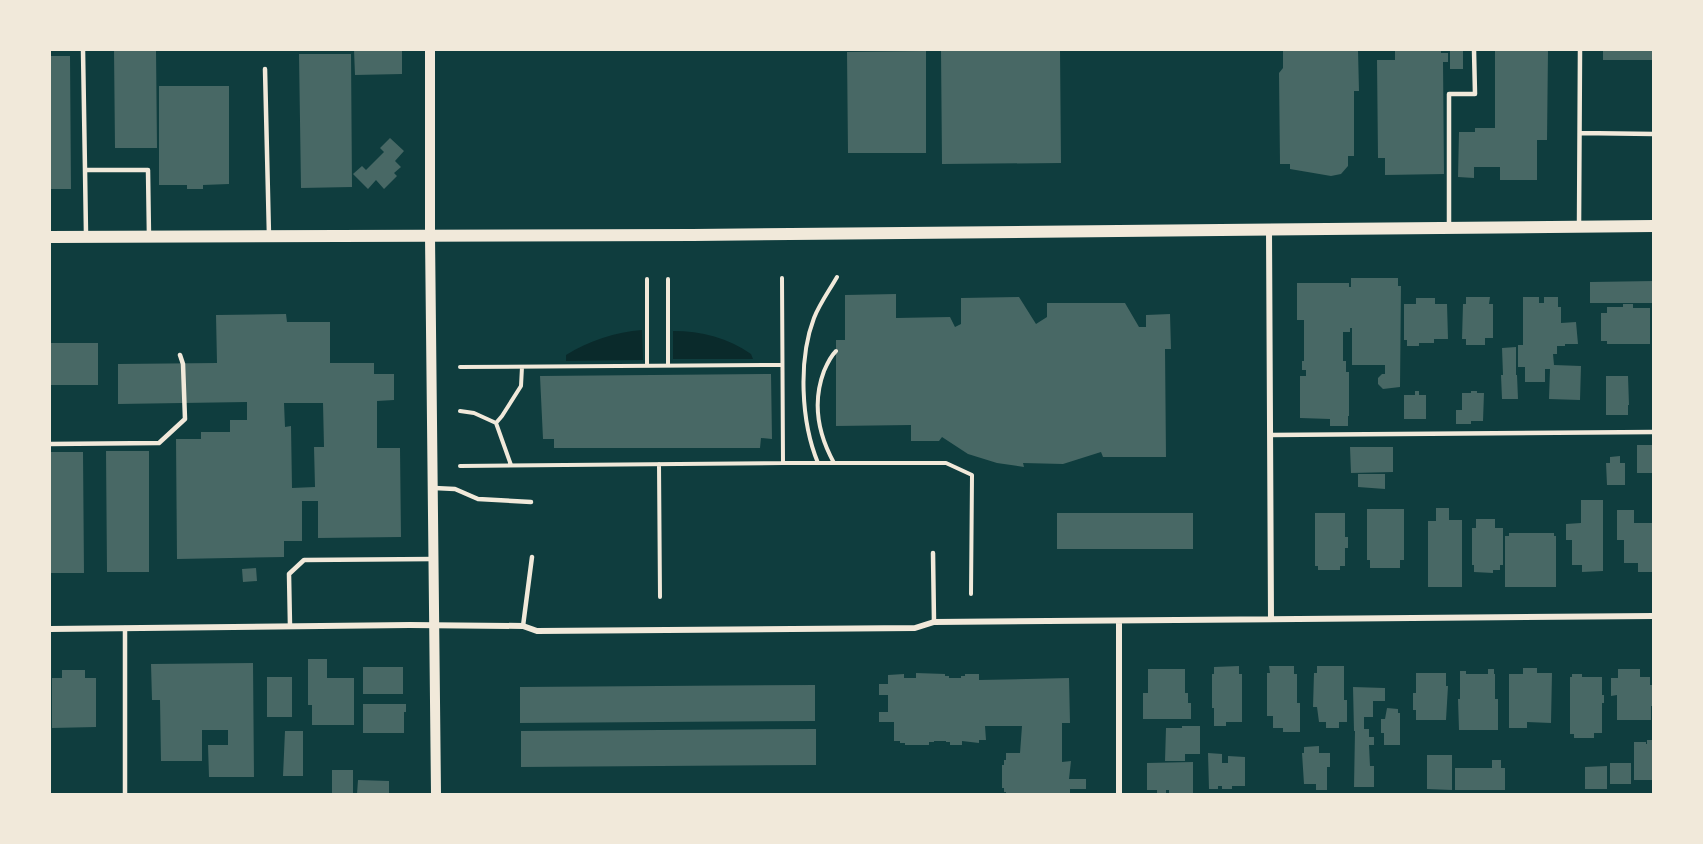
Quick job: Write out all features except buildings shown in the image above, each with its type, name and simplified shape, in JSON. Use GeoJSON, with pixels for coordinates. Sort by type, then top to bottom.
{"type":"FeatureCollection","features":[{"type":"Feature","properties":{"kind":"main road"},"geometry":{"type":"LineString","coordinates":[[50,237],[1653,226]]}},
{"type":"Feature","properties":{"kind":"street"},"geometry":{"type":"LineString","coordinates":[[430,50],[436,795]]}},
{"type":"Feature","properties":{"kind":"street"},"geometry":{"type":"LineString","coordinates":[[1269,230],[1271,619]]}},
{"type":"Feature","properties":{"kind":"street"},"geometry":{"type":"LineString","coordinates":[[50,629],[434,625],[523,626],[537,631],[915,628],[934,622],[1653,616]]}},
{"type":"Feature","properties":{"kind":"street"},"geometry":{"type":"LineString","coordinates":[[1119,621],[1119,795]]}},
{"type":"Feature","properties":{"kind":"lane"},"geometry":{"type":"LineString","coordinates":[[82,50],[86,237]]}},
{"type":"Feature","properties":{"kind":"lane"},"geometry":{"type":"LineString","coordinates":[[1449,228],[1449,94],[1475,94],[1474,50]]}},
{"type":"Feature","properties":{"kind":"lane"},"geometry":{"type":"LineString","coordinates":[[1579,227],[1580,50]]}},
{"type":"Feature","properties":{"kind":"lane"},"geometry":{"type":"LineString","coordinates":[[266,69],[269,236]]}},
{"type":"Feature","properties":{"kind":"lane"},"geometry":{"type":"LineString","coordinates":[[1580,133],[1653,134]]}},
{"type":"Feature","properties":{"kind":"lane"},"geometry":{"type":"LineString","coordinates":[[84,170],[148,170],[149,237]]}},
{"type":"Feature","properties":{"kind":"lane"},"geometry":{"type":"LineString","coordinates":[[50,444],[159,443],[185,419],[183,364],[180,355]]}},
{"type":"Feature","properties":{"kind":"lane"},"geometry":{"type":"LineString","coordinates":[[1271,435],[1653,432]]}},
{"type":"Feature","properties":{"kind":"lane"},"geometry":{"type":"LineString","coordinates":[[434,488],[455,489],[477,499],[531,502]]}},
{"type":"Feature","properties":{"kind":"lane"},"geometry":{"type":"LineString","coordinates":[[933,553],[934,622]]}},
{"type":"Feature","properties":{"kind":"lane"},"geometry":{"type":"LineString","coordinates":[[523,626],[531,557]]}},
{"type":"Feature","properties":{"kind":"lane"},"geometry":{"type":"LineString","coordinates":[[290,626],[289,574],[304,560],[434,559]]}},
{"type":"Feature","properties":{"kind":"lane"},"geometry":{"type":"LineString","coordinates":[[124,628],[125,795]]}},
{"type":"Feature","properties":{"kind":"path"},"geometry":{"type":"LineString","coordinates":[[818,463],[805,408],[806,360],[809,336],[815,316],[837,277]]}},
{"type":"Feature","properties":{"kind":"path"},"geometry":{"type":"LineString","coordinates":[[782,278],[783,463]]}},
{"type":"Feature","properties":{"kind":"path"},"geometry":{"type":"LineString","coordinates":[[647,279],[647,366]]}},
{"type":"Feature","properties":{"kind":"path"},"geometry":{"type":"LineString","coordinates":[[668,279],[668,365]]}},
{"type":"Feature","properties":{"kind":"path"},"geometry":{"type":"LineString","coordinates":[[834,463],[826,448],[817,408],[822,376],[830,358],[836,351]]}},
{"type":"Feature","properties":{"kind":"path"},"geometry":{"type":"LineString","coordinates":[[460,367],[782,365]]}},
{"type":"Feature","properties":{"kind":"path"},"geometry":{"type":"LineString","coordinates":[[495,423],[521,386],[522,367]]}},
{"type":"Feature","properties":{"kind":"path"},"geometry":{"type":"LineString","coordinates":[[460,411],[474,413],[495,423],[511,465]]}},
{"type":"Feature","properties":{"kind":"path"},"geometry":{"type":"LineString","coordinates":[[460,466],[946,463],[972,475],[971,594]]}},
{"type":"Feature","properties":{"kind":"path"},"geometry":{"type":"LineString","coordinates":[[659,464],[660,597]]}},
{"type":"Feature","properties":{"kind":"water"},"geometry":{"type":"Polygon","coordinates":[[[642,330],[643,360],[566,361],[566,355],[593,341],[642,330]]]}},
{"type":"Feature","properties":{"kind":"water"},"geometry":{"type":"Polygon","coordinates":[[[673,331],[694,332],[724,340],[742,348],[751,354],[753,359],[673,359],[673,331]]]}}]}
